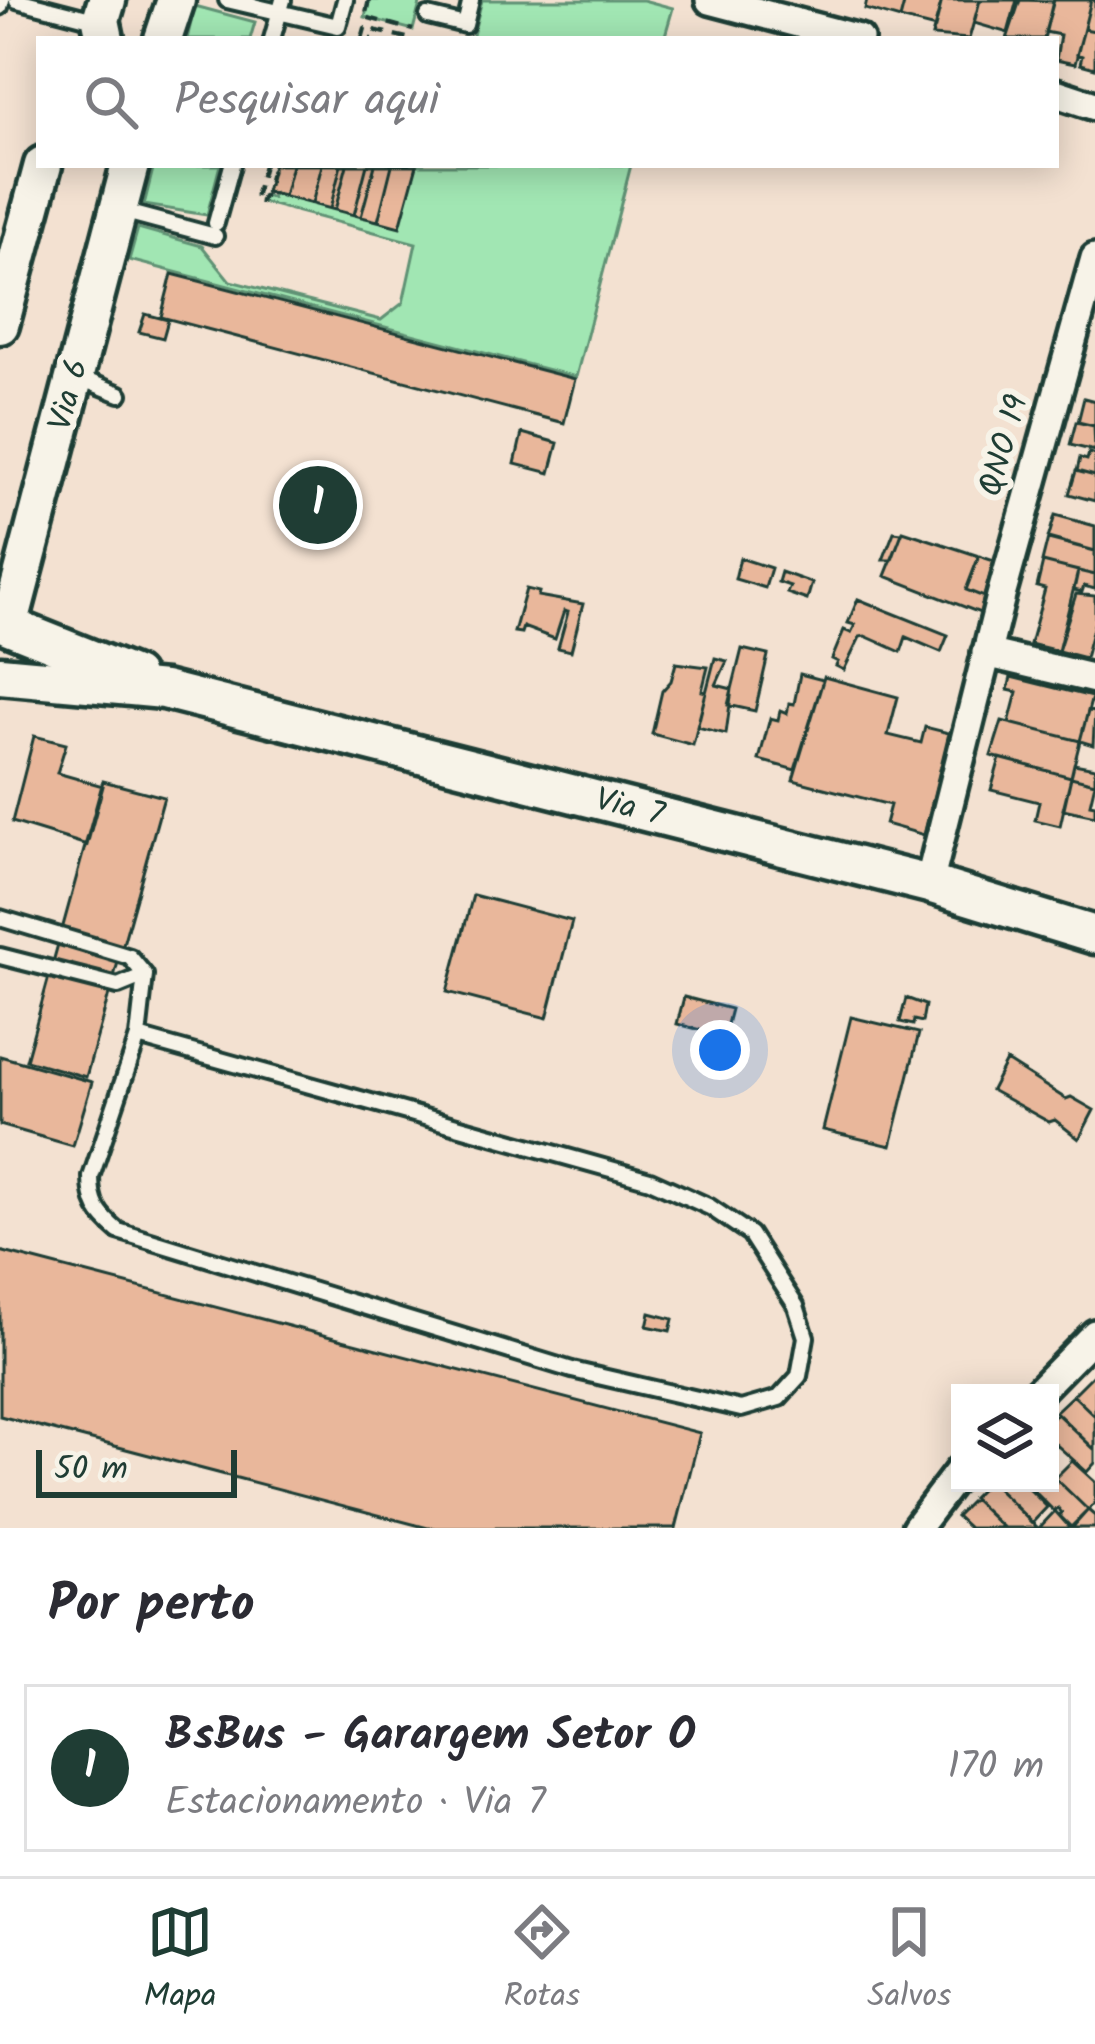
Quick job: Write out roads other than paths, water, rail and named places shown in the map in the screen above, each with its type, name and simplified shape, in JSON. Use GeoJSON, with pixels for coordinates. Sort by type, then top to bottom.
{"type":"FeatureCollection","features":[{"type":"Feature","properties":{"kind":"main road"},"geometry":{"type":"LineString","coordinates":[[163,36],[176,0]]}},
{"type":"Feature","properties":{"kind":"main road"},"geometry":{"type":"LineString","coordinates":[[0,325],[42,168]]}},
{"type":"Feature","properties":{"kind":"main road","name":"Via 6"},"geometry":{"type":"LineString","coordinates":[[0,671],[10,643],[4,618],[129,168]]}},
{"type":"Feature","properties":{"kind":"main road","name":"Via 7"},"geometry":{"type":"LineString","coordinates":[[4,618],[164,690]]}},
{"type":"Feature","properties":{"kind":"main road","name":"Via 7"},"geometry":{"type":"LineString","coordinates":[[0,671],[164,690],[929,884],[1095,934]]}},
{"type":"Feature","properties":{"kind":"street"},"geometry":{"type":"LineString","coordinates":[[710,0],[848,36]]}},
{"type":"Feature","properties":{"kind":"street"},"geometry":{"type":"LineString","coordinates":[[1059,94],[1095,106]]}},
{"type":"Feature","properties":{"kind":"street","name":"QNO 19"},"geometry":{"type":"LineString","coordinates":[[929,884],[986,653],[1095,258]]}},
{"type":"Feature","properties":{"kind":"street"},"geometry":{"type":"LineString","coordinates":[[986,653],[1095,679]]}},
{"type":"Feature","properties":{"kind":"street"},"geometry":{"type":"LineString","coordinates":[[1045,1384],[1095,1334]]}},
{"type":"Feature","properties":{"kind":"street"},"geometry":{"type":"LineString","coordinates":[[916,1528],[951,1482]]}},
{"type":"Feature","properties":{"kind":"lane"},"geometry":{"type":"LineString","coordinates":[[17,0],[92,19]]}},
{"type":"Feature","properties":{"kind":"lane"},"geometry":{"type":"LineString","coordinates":[[227,0],[281,6],[338,26],[345,0]]}},
{"type":"Feature","properties":{"kind":"lane"},"geometry":{"type":"LineString","coordinates":[[428,16],[463,32],[471,0]]}},
{"type":"Feature","properties":{"kind":"lane"},"geometry":{"type":"LineString","coordinates":[[273,36],[281,6]]}},
{"type":"Feature","properties":{"kind":"lane"},"geometry":{"type":"LineString","coordinates":[[118,210],[216,230],[231,168]]}},
{"type":"Feature","properties":{"kind":"lane"},"geometry":{"type":"LineString","coordinates":[[75,376],[120,394]]}},
{"type":"Feature","properties":{"kind":"lane"},"geometry":{"type":"LineString","coordinates":[[0,918],[130,957],[145,975],[138,1037],[91,1178],[91,1200],[99,1215],[118,1231],[572,1370],[740,1409],[778,1399],[799,1376],[806,1337],[796,1306],[750,1234],[710,1207],[650,1180],[138,1037]]}},
{"type":"Feature","properties":{"kind":"lane"},"geometry":{"type":"LineString","coordinates":[[0,956],[118,986],[145,975]]}},
{"type":"Feature","properties":{"kind":"place","name":"BsBus - Garargem Setor O"},"geometry":{"type":"Point","coordinates":[318,505]}}]}
